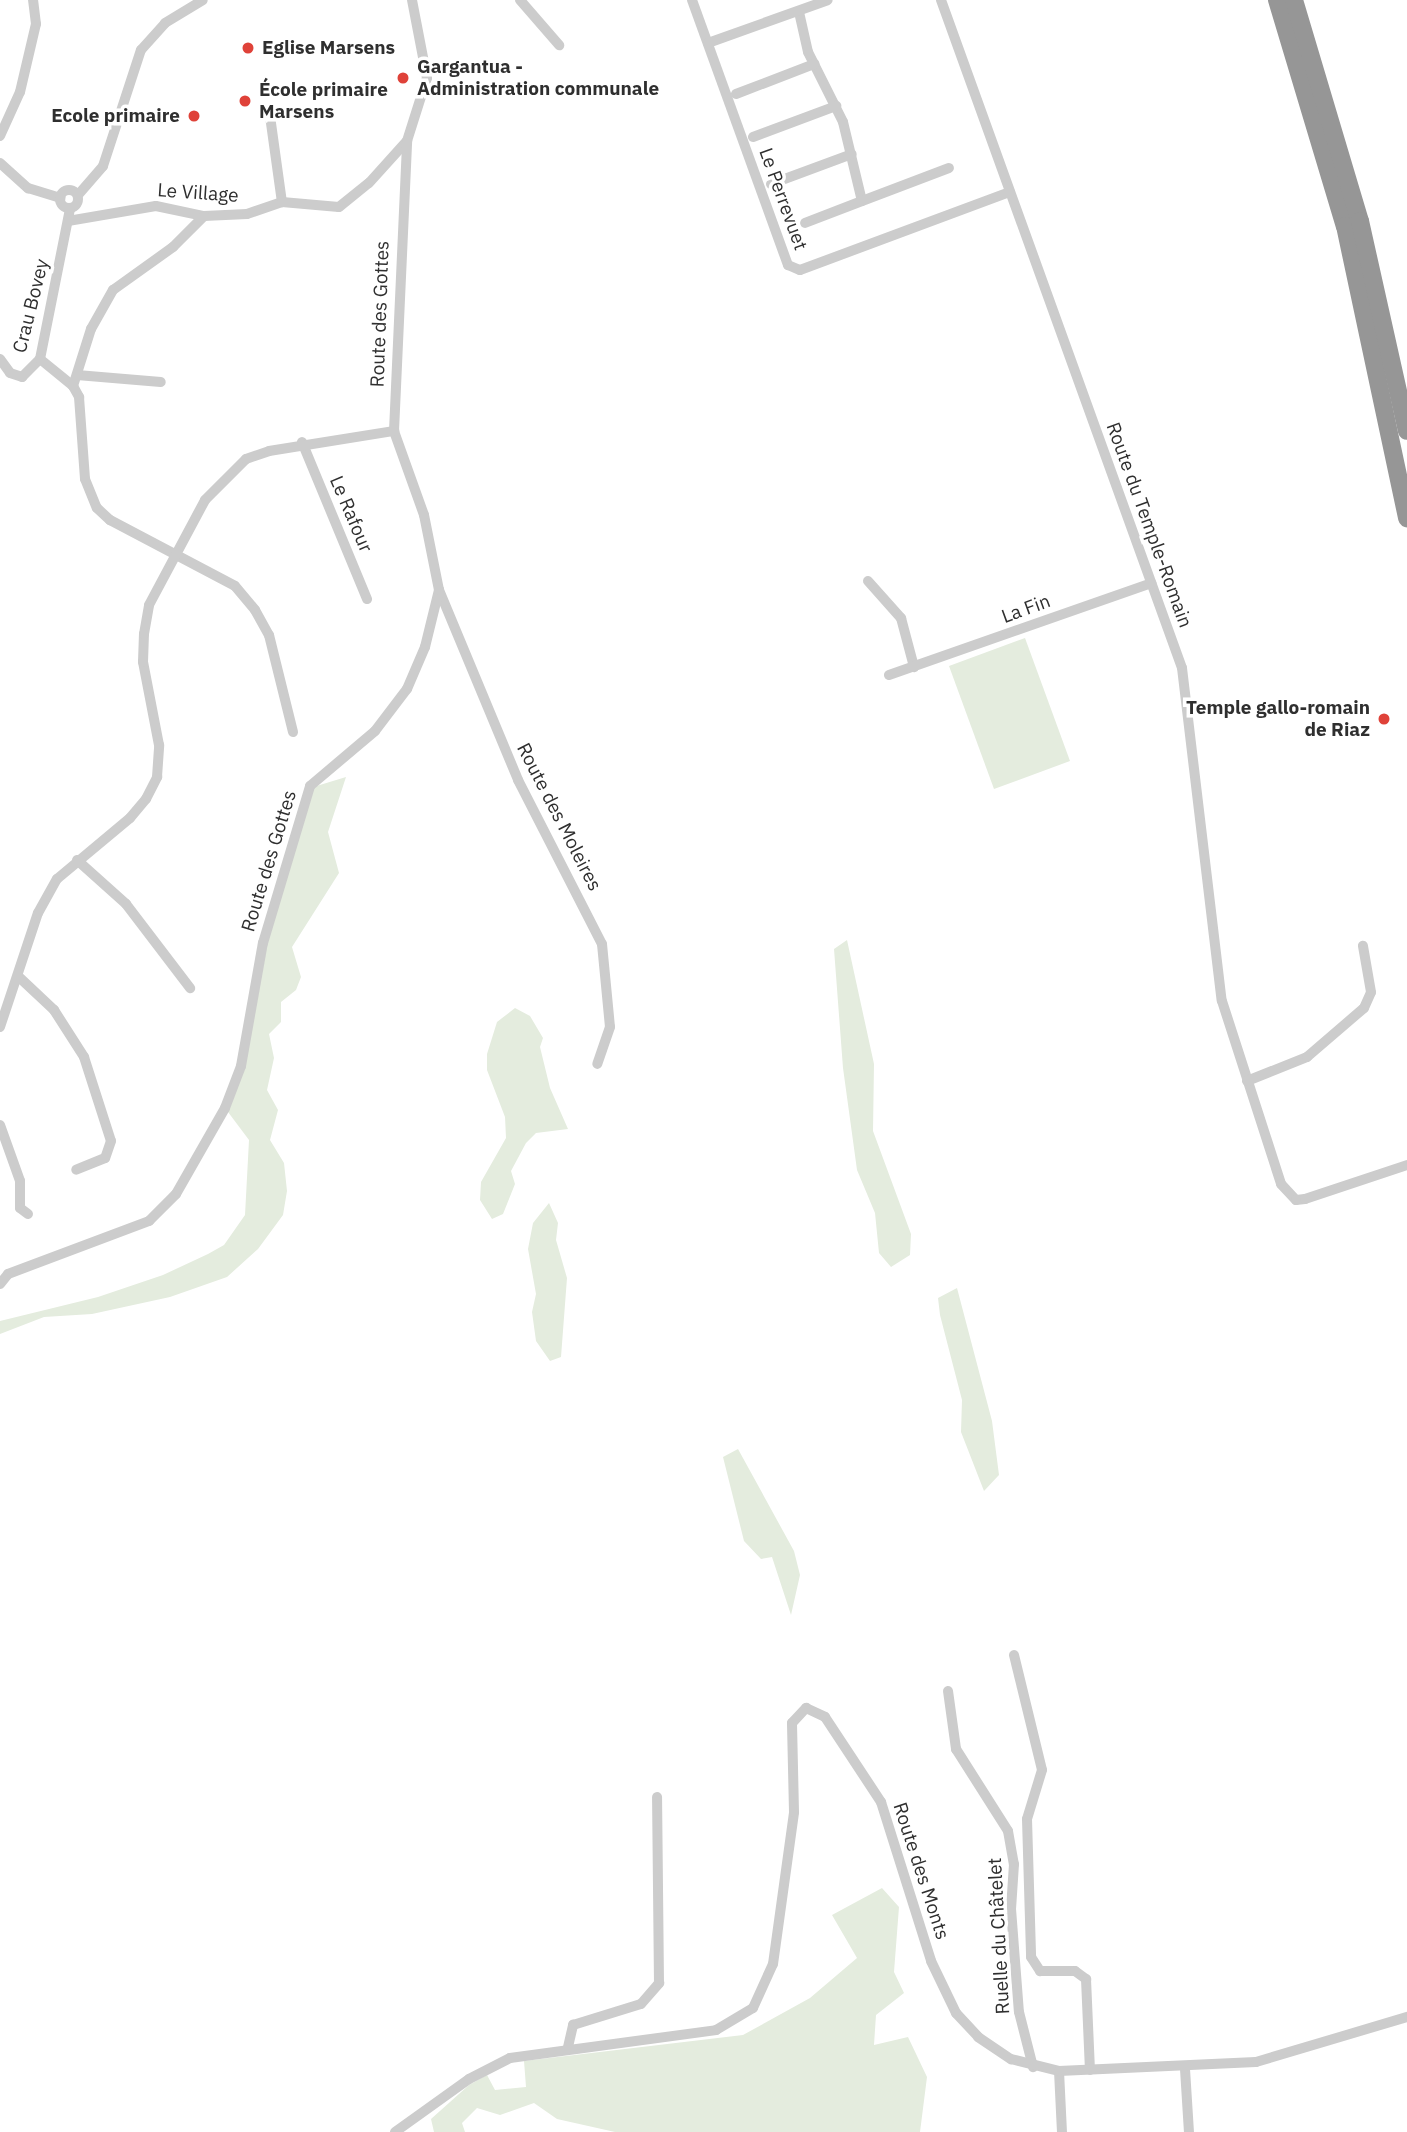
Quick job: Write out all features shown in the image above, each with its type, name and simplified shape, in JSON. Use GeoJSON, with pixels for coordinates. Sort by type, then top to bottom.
{"type":"FeatureCollection","features":[{"type":"Feature","properties":{"kind":"highway"},"geometry":{"type":"LineString","coordinates":[[1277,0],[1345,226],[1407,518]]}},
{"type":"Feature","properties":{"kind":"highway"},"geometry":{"type":"LineString","coordinates":[[1294,0],[1360,221],[1407,431]]}},
{"type":"Feature","properties":{"kind":"street"},"geometry":{"type":"LineString","coordinates":[[0,136],[18,100],[36,24],[33,0]]}},
{"type":"Feature","properties":{"kind":"street"},"geometry":{"type":"LineString","coordinates":[[0,163],[28,188],[60,198],[70,209],[77,204],[78,195],[103,166],[141,50],[165,23],[203,0]]}},
{"type":"Feature","properties":{"kind":"street","name":"Route des Gottes"},"geometry":{"type":"LineString","coordinates":[[0,1284],[8,1274],[149,1221],[176,1194],[225,1108],[241,1066],[263,943],[310,786],[375,731],[407,689],[425,647],[439,590],[424,515],[394,431],[407,141],[427,78],[412,0]]}},
{"type":"Feature","properties":{"kind":"street"},"geometry":{"type":"LineString","coordinates":[[520,0],[559,45]]}},
{"type":"Feature","properties":{"kind":"street","name":"Le Perrevuet"},"geometry":{"type":"LineString","coordinates":[[692,0],[788,265],[800,270],[1010,192]]}},
{"type":"Feature","properties":{"kind":"street"},"geometry":{"type":"LineString","coordinates":[[708,43],[828,0]]}},
{"type":"Feature","properties":{"kind":"street","name":"Route du Temple-Romain"},"geometry":{"type":"LineString","coordinates":[[941,0],[1182,668],[1222,1001],[1281,1184],[1296,1200],[1407,1165]]}},
{"type":"Feature","properties":{"kind":"street"},"geometry":{"type":"LineString","coordinates":[[799,12],[814,64],[836,106],[852,154],[862,201]]}},
{"type":"Feature","properties":{"kind":"street"},"geometry":{"type":"LineString","coordinates":[[736,94],[814,64]]}},
{"type":"Feature","properties":{"kind":"street"},"geometry":{"type":"LineString","coordinates":[[753,137],[836,106]]}},
{"type":"Feature","properties":{"kind":"street"},"geometry":{"type":"LineString","coordinates":[[270,116],[282,202]]}},
{"type":"Feature","properties":{"kind":"street","name":"Le Village"},"geometry":{"type":"LineString","coordinates":[[68,221],[156,206],[204,216],[247,214],[282,202],[339,207],[369,183],[407,141]]}},
{"type":"Feature","properties":{"kind":"street"},"geometry":{"type":"LineString","coordinates":[[771,184],[852,154]]}},
{"type":"Feature","properties":{"kind":"street"},"geometry":{"type":"LineString","coordinates":[[805,223],[949,168]]}},
{"type":"Feature","properties":{"kind":"street"},"geometry":{"type":"LineString","coordinates":[[60,198],[68,190],[78,195]]}},
{"type":"Feature","properties":{"kind":"street","name":"Crau Bovey"},"geometry":{"type":"LineString","coordinates":[[0,359],[10,373],[22,377],[40,359],[70,209]]}},
{"type":"Feature","properties":{"kind":"street"},"geometry":{"type":"LineString","coordinates":[[204,216],[173,247],[113,290],[91,328],[75,381],[79,397],[85,479],[97,509],[110,520],[234,586],[255,610],[269,635],[293,732]]}},
{"type":"Feature","properties":{"kind":"street"},"geometry":{"type":"LineString","coordinates":[[40,359],[75,381],[161,382]]}},
{"type":"Feature","properties":{"kind":"street"},"geometry":{"type":"LineString","coordinates":[[0,1027],[20,978],[37,912],[57,878],[130,818],[156,777],[159,745],[143,662],[149,605],[175,554],[223,478],[246,459],[302,442],[394,431]]}},
{"type":"Feature","properties":{"kind":"street","name":"Le Rafour"},"geometry":{"type":"LineString","coordinates":[[302,442],[367,599]]}},
{"type":"Feature","properties":{"kind":"street"},"geometry":{"type":"LineString","coordinates":[[868,581],[901,618],[914,667]]}},
{"type":"Feature","properties":{"kind":"street","name":"La Fin"},"geometry":{"type":"LineString","coordinates":[[889,675],[1151,583]]}},
{"type":"Feature","properties":{"kind":"street","name":"Route des Moleires"},"geometry":{"type":"LineString","coordinates":[[439,590],[518,780],[602,944],[610,1027],[597,1064]]}},
{"type":"Feature","properties":{"kind":"street"},"geometry":{"type":"LineString","coordinates":[[77,860],[126,904],[190,989]]}},
{"type":"Feature","properties":{"kind":"street"},"geometry":{"type":"LineString","coordinates":[[1247,1081],[1307,1057],[1364,1008],[1371,992],[1363,946]]}},
{"type":"Feature","properties":{"kind":"street"},"geometry":{"type":"LineString","coordinates":[[20,978],[54,1010],[84,1057],[111,1141],[105,1158],[76,1170]]}},
{"type":"Feature","properties":{"kind":"street"},"geometry":{"type":"LineString","coordinates":[[0,1125],[20,1181],[20,1208],[28,1214]]}},
{"type":"Feature","properties":{"kind":"street"},"geometry":{"type":"LineString","coordinates":[[1014,1655],[1042,1770],[1027,1819],[1031,1961],[1040,1971],[1074,1971],[1086,1979],[1090,2070]]}},
{"type":"Feature","properties":{"kind":"street","name":"Ruelle du Châtelet"},"geometry":{"type":"LineString","coordinates":[[948,1691],[956,1749],[1008,1831],[1014,1864],[1011,1909],[1019,2012],[1033,2067]]}},
{"type":"Feature","properties":{"kind":"street","name":"Route des Monts"},"geometry":{"type":"LineString","coordinates":[[395,2132],[490,2066],[520,2054],[721,2028],[741,2018],[760,1999],[773,1964],[794,1812],[792,1723],[797,1713],[811,1708],[833,1727],[881,1802],[931,1961],[956,2013],[989,2046],[1033,2067],[1059,2071],[1185,2069],[1293,2054],[1407,2017]]}},
{"type":"Feature","properties":{"kind":"street"},"geometry":{"type":"LineString","coordinates":[[568,2048],[573,2025],[641,2004],[659,1983],[657,1797]]}},
{"type":"Feature","properties":{"kind":"street"},"geometry":{"type":"LineString","coordinates":[[1185,2069],[1189,2132]]}},
{"type":"Feature","properties":{"kind":"street"},"geometry":{"type":"LineString","coordinates":[[1059,2071],[1062,2132]]}},
{"type":"Feature","properties":{"kind":"shaded area"},"geometry":{"type":"Polygon","coordinates":[[[1025,638],[1070,761],[994,789],[949,666],[1025,638]]]}},
{"type":"Feature","properties":{"kind":"shaded area"},"geometry":{"type":"Polygon","coordinates":[[[346,777],[328,832],[339,873],[292,947],[301,977],[296,990],[281,1002],[281,1022],[269,1034],[274,1058],[267,1090],[278,1110],[270,1140],[284,1163],[287,1191],[283,1215],[258,1249],[227,1277],[170,1297],[92,1314],[44,1317],[0,1334],[0,1321],[98,1297],[163,1275],[208,1254],[224,1245],[245,1215],[249,1140],[225,1108],[241,1066],[262,947],[310,788],[346,777]]]}},
{"type":"Feature","properties":{"kind":"shaded area"},"geometry":{"type":"Polygon","coordinates":[[[847,940],[874,1064],[873,1131],[911,1234],[910,1255],[891,1267],[879,1253],[875,1213],[857,1170],[843,1068],[834,949],[847,940]]]}},
{"type":"Feature","properties":{"kind":"shaded area"},"geometry":{"type":"Polygon","coordinates":[[[515,1008],[530,1016],[543,1038],[540,1047],[550,1088],[568,1129],[536,1133],[526,1143],[511,1171],[515,1184],[503,1214],[492,1219],[480,1200],[481,1182],[506,1138],[505,1117],[487,1070],[487,1054],[497,1022],[515,1008]]]}},
{"type":"Feature","properties":{"kind":"shaded area"},"geometry":{"type":"Polygon","coordinates":[[[549,1203],[558,1223],[556,1240],[567,1278],[561,1357],[550,1361],[536,1341],[532,1312],[536,1294],[528,1249],[533,1223],[549,1203]]]}},
{"type":"Feature","properties":{"kind":"shaded area"},"geometry":{"type":"Polygon","coordinates":[[[957,1288],[992,1421],[999,1475],[984,1491],[961,1432],[962,1400],[940,1315],[938,1298],[957,1288]]]}},
{"type":"Feature","properties":{"kind":"shaded area"},"geometry":{"type":"Polygon","coordinates":[[[738,1449],[794,1551],[800,1575],[791,1615],[772,1557],[761,1559],[744,1541],[723,1457],[738,1449]]]}},
{"type":"Feature","properties":{"kind":"shaded area"},"geometry":{"type":"Polygon","coordinates":[[[882,1888],[899,1907],[894,1972],[904,1993],[876,2015],[874,2045],[908,2037],[927,2077],[920,2132],[615,2132],[557,2119],[534,2103],[500,2115],[477,2108],[462,2123],[465,2132],[434,2132],[431,2119],[469,2085],[487,2075],[495,2090],[526,2087],[524,2061],[743,2035],[810,1998],[857,1958],[832,1915],[882,1888]]]}},
{"type":"Feature","properties":{"kind":"place","name":"Eglise Marsens"},"geometry":{"type":"Point","coordinates":[248,48]}},
{"type":"Feature","properties":{"kind":"place","name":"Gargantua - Administration communale"},"geometry":{"type":"Point","coordinates":[403,78]}},
{"type":"Feature","properties":{"kind":"place","name":"École primaire Marsens"},"geometry":{"type":"Point","coordinates":[245,101]}},
{"type":"Feature","properties":{"kind":"place","name":"Ecole primaire"},"geometry":{"type":"Point","coordinates":[194,116]}},
{"type":"Feature","properties":{"kind":"place","name":"Temple gallo-romain de Riaz"},"geometry":{"type":"Point","coordinates":[1384,719]}}]}
